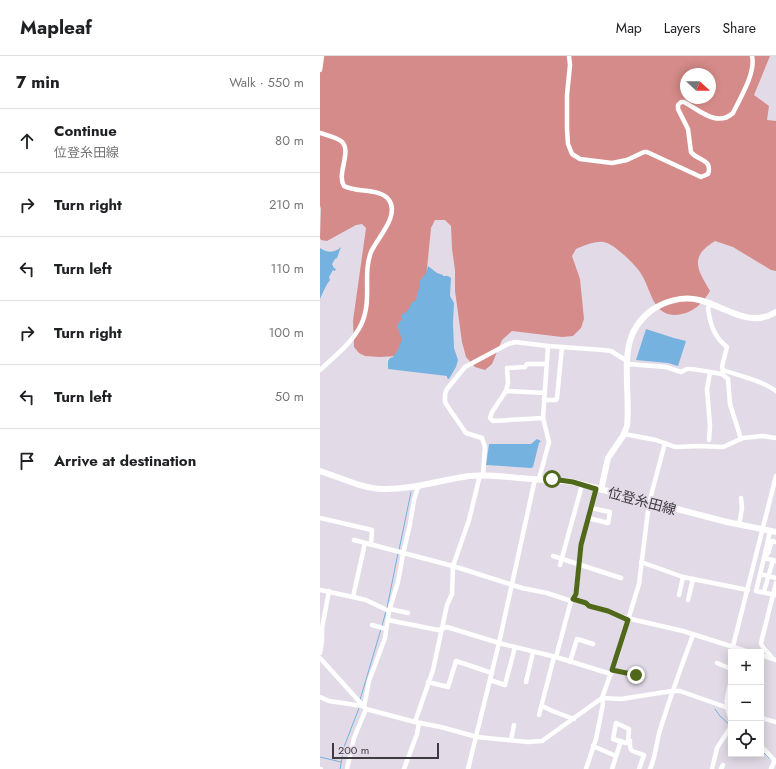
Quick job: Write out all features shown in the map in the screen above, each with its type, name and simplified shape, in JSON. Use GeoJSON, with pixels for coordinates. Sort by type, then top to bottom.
{"type":"FeatureCollection","features":[{"type":"Feature","properties":{"kind":"main road"},"geometry":{"type":"LineString","coordinates":[[599,489],[608,458],[624,434],[628,422],[629,342],[634,331],[644,318],[654,309],[675,300],[698,300],[746,318],[761,318],[776,312]]}},
{"type":"Feature","properties":{"kind":"main road","name":"位登糸田線"},"geometry":{"type":"LineString","coordinates":[[320,471],[380,489],[418,486],[468,476],[481,475],[552,479],[599,489],[739,525],[770,531]]}},
{"type":"Feature","properties":{"kind":"street"},"geometry":{"type":"LineString","coordinates":[[320,70],[322,56]]}},
{"type":"Feature","properties":{"kind":"street"},"geometry":{"type":"LineString","coordinates":[[569,56],[570,65],[567,95],[567,137],[570,149],[576,157],[586,161],[619,163],[647,152],[701,177],[708,174],[708,164],[704,160],[693,155],[691,152],[688,129],[678,109],[678,105],[681,102],[684,102],[709,116],[719,119],[729,117],[733,113],[752,72],[754,63],[752,56]]}},
{"type":"Feature","properties":{"kind":"street"},"geometry":{"type":"LineString","coordinates":[[320,133],[340,140],[344,145],[345,154],[341,178],[344,186],[352,190],[382,194],[389,199],[393,209],[390,218],[369,258],[367,308],[361,326],[348,343],[320,370]]}},
{"type":"Feature","properties":{"kind":"street"},"geometry":{"type":"LineString","coordinates":[[710,304],[708,308],[711,324],[716,336],[727,347],[722,366],[723,372],[728,379],[730,404],[741,439]]}},
{"type":"Feature","properties":{"kind":"street"},"geometry":{"type":"LineString","coordinates":[[404,769],[417,734],[417,723],[432,670],[447,604],[452,594],[453,566],[469,520],[481,475],[485,447],[482,438],[466,433],[445,402],[445,394],[447,389],[465,367],[508,344],[515,342],[611,351],[628,362],[666,367],[681,372],[686,369],[693,369],[710,373],[723,372],[759,382],[776,391]]}},
{"type":"Feature","properties":{"kind":"street"},"geometry":{"type":"LineString","coordinates":[[468,769],[492,674],[511,585],[537,479],[549,442],[543,418],[548,346]]}},
{"type":"Feature","properties":{"kind":"street"},"geometry":{"type":"LineString","coordinates":[[544,400],[556,400],[557,398],[562,347]]}},
{"type":"Feature","properties":{"kind":"street"},"geometry":{"type":"LineString","coordinates":[[543,418],[493,421],[491,419],[492,412],[506,391],[508,383],[507,368],[525,367],[527,364],[547,364]]}},
{"type":"Feature","properties":{"kind":"street"},"geometry":{"type":"LineString","coordinates":[[709,440],[710,426],[707,389],[710,373]]}},
{"type":"Feature","properties":{"kind":"street"},"geometry":{"type":"LineString","coordinates":[[506,391],[545,393]]}},
{"type":"Feature","properties":{"kind":"street"},"geometry":{"type":"LineString","coordinates":[[624,434],[665,442],[675,447],[699,446],[717,448],[741,439],[763,436],[776,438]]}},
{"type":"Feature","properties":{"kind":"street"},"geometry":{"type":"LineString","coordinates":[[586,769],[600,718],[602,698],[612,672],[638,584],[649,503],[665,442]]}},
{"type":"Feature","properties":{"kind":"street"},"geometry":{"type":"LineString","coordinates":[[775,594],[756,591],[770,531],[776,476]]}},
{"type":"Feature","properties":{"kind":"street"},"geometry":{"type":"LineString","coordinates":[[560,565],[582,485]]}},
{"type":"Feature","properties":{"kind":"street"},"geometry":{"type":"LineString","coordinates":[[347,769],[354,738],[364,707],[369,681],[379,655],[389,610],[398,582],[402,554],[418,486]]}},
{"type":"Feature","properties":{"kind":"street"},"geometry":{"type":"LineString","coordinates":[[539,715],[572,600],[576,594],[581,545],[591,508],[599,489]]}},
{"type":"Feature","properties":{"kind":"street"},"geometry":{"type":"LineString","coordinates":[[739,525],[742,508],[741,498]]}},
{"type":"Feature","properties":{"kind":"street"},"geometry":{"type":"LineString","coordinates":[[588,518],[608,523],[610,512],[591,508]]}},
{"type":"Feature","properties":{"kind":"street"},"geometry":{"type":"LineString","coordinates":[[320,518],[372,530],[371,545]]}},
{"type":"Feature","properties":{"kind":"street"},"geometry":{"type":"LineString","coordinates":[[733,646],[748,590],[770,531]]}},
{"type":"Feature","properties":{"kind":"street"},"geometry":{"type":"LineString","coordinates":[[354,540],[402,554],[453,566],[511,585],[586,603],[589,606],[608,611],[628,620],[683,631],[733,646],[738,649]]}},
{"type":"Feature","properties":{"kind":"street"},"geometry":{"type":"LineString","coordinates":[[764,558],[768,553],[772,541],[776,542]]}},
{"type":"Feature","properties":{"kind":"street"},"geometry":{"type":"LineString","coordinates":[[353,597],[365,543]]}},
{"type":"Feature","properties":{"kind":"street"},"geometry":{"type":"LineString","coordinates":[[553,556],[621,578]]}},
{"type":"Feature","properties":{"kind":"street"},"geometry":{"type":"LineString","coordinates":[[764,558],[774,560],[764,592]]}},
{"type":"Feature","properties":{"kind":"street"},"geometry":{"type":"LineString","coordinates":[[641,562],[683,577],[748,590]]}},
{"type":"Feature","properties":{"kind":"street"},"geometry":{"type":"LineString","coordinates":[[760,574],[776,578]]}},
{"type":"Feature","properties":{"kind":"street"},"geometry":{"type":"LineString","coordinates":[[679,595],[683,577]]}},
{"type":"Feature","properties":{"kind":"street"},"geometry":{"type":"LineString","coordinates":[[688,600],[693,579]]}},
{"type":"Feature","properties":{"kind":"street"},"geometry":{"type":"LineString","coordinates":[[774,659],[761,643],[775,594],[776,583]]}},
{"type":"Feature","properties":{"kind":"street"},"geometry":{"type":"LineString","coordinates":[[320,590],[366,600],[389,610],[408,613]]}},
{"type":"Feature","properties":{"kind":"street"},"geometry":{"type":"LineString","coordinates":[[320,653],[322,628],[328,591]]}},
{"type":"Feature","properties":{"kind":"street"},"geometry":{"type":"LineString","coordinates":[[388,620],[438,630],[447,627],[570,662],[612,672],[636,675]]}},
{"type":"Feature","properties":{"kind":"street"},"geometry":{"type":"LineString","coordinates":[[372,625],[386,629]]}},
{"type":"Feature","properties":{"kind":"street"},"geometry":{"type":"LineString","coordinates":[[650,769],[656,754],[659,732],[672,690],[693,635]]}},
{"type":"Feature","properties":{"kind":"street"},"geometry":{"type":"LineString","coordinates":[[570,662],[578,639],[593,644]]}},
{"type":"Feature","properties":{"kind":"street"},"geometry":{"type":"LineString","coordinates":[[490,680],[505,685],[515,647]]}},
{"type":"Feature","properties":{"kind":"street"},"geometry":{"type":"LineString","coordinates":[[526,682],[533,652]]}},
{"type":"Feature","properties":{"kind":"street"},"geometry":{"type":"LineString","coordinates":[[764,656],[774,659]]}},
{"type":"Feature","properties":{"kind":"street"},"geometry":{"type":"LineString","coordinates":[[320,658],[364,707]]}},
{"type":"Feature","properties":{"kind":"street"},"geometry":{"type":"LineString","coordinates":[[428,682],[448,687],[456,662],[492,674]]}},
{"type":"Feature","properties":{"kind":"street"},"geometry":{"type":"LineString","coordinates":[[717,663],[728,668]]}},
{"type":"Feature","properties":{"kind":"street"},"geometry":{"type":"LineString","coordinates":[[320,697],[329,701],[364,707],[417,723],[441,727],[477,737],[528,742],[542,741],[602,698],[621,699],[672,690],[680,691],[728,708]]}},
{"type":"Feature","properties":{"kind":"street"},"geometry":{"type":"LineString","coordinates":[[728,694],[726,702],[728,706]]}},
{"type":"Feature","properties":{"kind":"street"},"geometry":{"type":"LineString","coordinates":[[542,706],[574,719]]}},
{"type":"Feature","properties":{"kind":"street"},"geometry":{"type":"LineString","coordinates":[[764,719],[776,722]]}},
{"type":"Feature","properties":{"kind":"street"},"geometry":{"type":"LineString","coordinates":[[616,723],[629,729],[628,742],[626,743],[621,741],[613,738],[616,723]]}},
{"type":"Feature","properties":{"kind":"street"},"geometry":{"type":"LineString","coordinates":[[511,740],[514,725]]}},
{"type":"Feature","properties":{"kind":"street"},"geometry":{"type":"LineString","coordinates":[[632,725],[629,748],[644,756],[639,769]]}},
{"type":"Feature","properties":{"kind":"street"},"geometry":{"type":"LineString","coordinates":[[718,769],[712,768],[717,748],[728,731]]}},
{"type":"Feature","properties":{"kind":"street"},"geometry":{"type":"LineString","coordinates":[[612,769],[621,741]]}},
{"type":"Feature","properties":{"kind":"street"},"geometry":{"type":"LineString","coordinates":[[593,746],[616,756]]}},
{"type":"Feature","properties":{"kind":"street"},"geometry":{"type":"LineString","coordinates":[[764,749],[775,761],[771,769]]}},
{"type":"Feature","properties":{"kind":"shaded area"},"geometry":{"type":"Polygon","coordinates":[[[320,56],[770,56],[754,95],[769,106],[767,120],[776,121],[776,271],[771,270],[733,247],[715,241],[701,252],[698,264],[699,270],[710,291],[700,304],[686,313],[675,315],[666,313],[660,309],[651,296],[640,272],[627,257],[607,243],[590,243],[576,249],[572,256],[580,279],[584,319],[581,328],[573,336],[562,337],[512,331],[502,340],[492,364],[485,370],[475,367],[466,357],[462,342],[455,291],[455,270],[451,226],[445,220],[435,220],[431,228],[425,289],[396,356],[365,356],[359,353],[354,347],[353,321],[366,228],[362,224],[356,225],[327,241],[321,240],[320,56]]]}},
{"type":"Feature","properties":{"kind":"water"},"geometry":{"type":"Polygon","coordinates":[[[341,247],[337,258],[332,264],[336,269],[335,271],[333,270],[329,277],[330,280],[320,299],[320,248],[331,252],[341,247]]]}},
{"type":"Feature","properties":{"kind":"water"},"geometry":{"type":"Polygon","coordinates":[[[428,266],[437,273],[451,278],[450,296],[454,303],[454,348],[458,360],[449,379],[447,376],[388,369],[388,361],[398,350],[402,339],[397,326],[402,320],[401,315],[407,311],[412,302],[416,301],[418,290],[420,288],[420,281],[426,273],[428,266]]]}},
{"type":"Feature","properties":{"kind":"water"},"geometry":{"type":"Polygon","coordinates":[[[646,329],[686,341],[678,366],[668,363],[636,360],[646,329]]]}},
{"type":"Feature","properties":{"kind":"water"},"geometry":{"type":"Polygon","coordinates":[[[537,439],[541,441],[539,443],[533,467],[486,465],[489,444],[531,444],[537,439]]]}},
{"type":"Feature","properties":{"kind":"waterway"},"geometry":{"type":"LineString","coordinates":[[399,550],[411,492]]}},
{"type":"Feature","properties":{"kind":"waterway"},"geometry":{"type":"LineString","coordinates":[[387,608],[398,553]]}},
{"type":"Feature","properties":{"kind":"waterway"},"geometry":{"type":"LineString","coordinates":[[382,626],[386,611]]}},
{"type":"Feature","properties":{"kind":"waterway"},"geometry":{"type":"LineString","coordinates":[[360,700],[381,629]]}},
{"type":"Feature","properties":{"kind":"waterway"},"geometry":{"type":"LineString","coordinates":[[340,769],[344,747],[359,708]]}},
{"type":"Feature","properties":{"kind":"waterway"},"geometry":{"type":"LineString","coordinates":[[715,709],[728,723]]}},
{"type":"Feature","properties":{"kind":"waterway"},"geometry":{"type":"LineString","coordinates":[[764,753],[770,759]]}},
{"type":"Feature","properties":{"kind":"waterway"},"geometry":{"type":"LineString","coordinates":[[320,757],[341,762]]}},
{"type":"Feature","properties":{"kind":"route"},"geometry":{"type":"LineString","coordinates":[[552,479],[573,482],[596,489],[581,545],[576,594],[573,599],[586,603],[596,609],[608,611],[628,620],[612,670],[636,675]]}}]}
